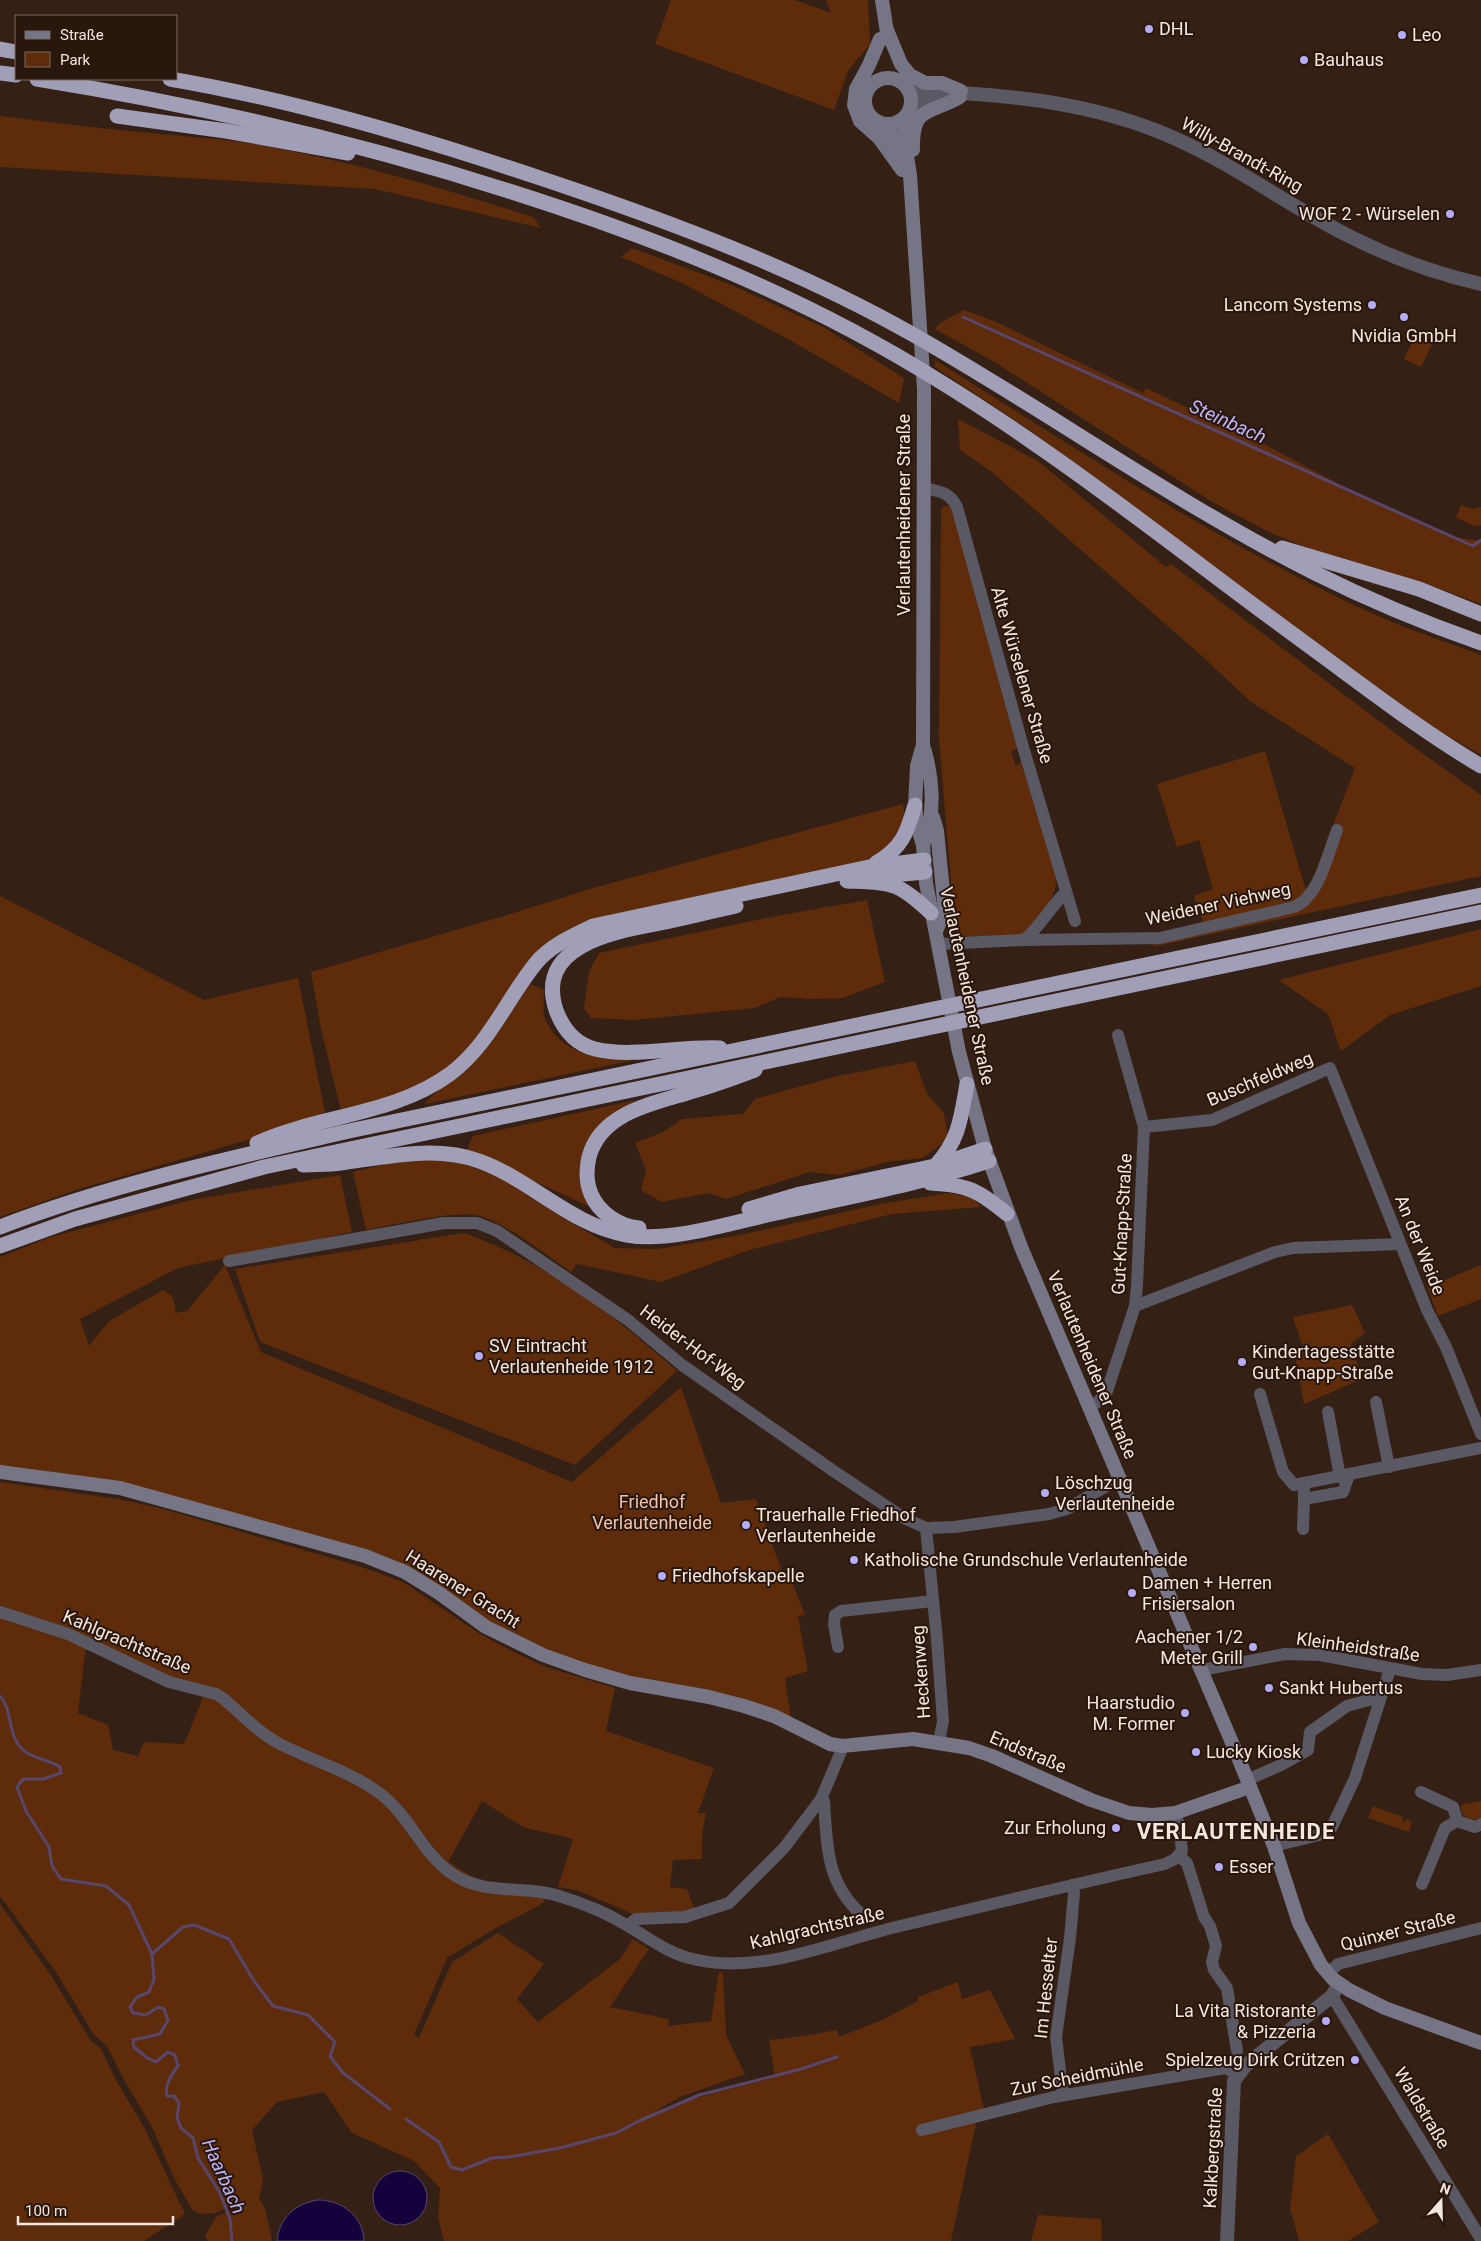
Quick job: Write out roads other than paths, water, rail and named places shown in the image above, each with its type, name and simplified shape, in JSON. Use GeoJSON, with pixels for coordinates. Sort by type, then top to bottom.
{"type":"FeatureCollection","features":[{"type":"Feature","properties":{"kind":"highway"},"geometry":{"type":"LineString","coordinates":[[0,49],[15,52]]}},
{"type":"Feature","properties":{"kind":"highway"},"geometry":{"type":"LineString","coordinates":[[0,73],[15,75]]}},
{"type":"Feature","properties":{"kind":"highway"},"geometry":{"type":"LineString","coordinates":[[42,80],[228,115],[318,136],[418,163],[551,204],[671,247],[767,288],[830,318],[936,378],[1005,423],[1391,706],[1481,766]]}},
{"type":"Feature","properties":{"kind":"highway"},"geometry":{"type":"LineString","coordinates":[[174,80],[359,122],[444,147],[598,197],[782,269],[909,332],[1244,536],[1315,574],[1433,626],[1481,643]]}},
{"type":"Feature","properties":{"kind":"highway"},"geometry":{"type":"LineString","coordinates":[[117,116],[226,131],[362,156],[418,163]]}},
{"type":"Feature","properties":{"kind":"highway"},"geometry":{"type":"LineString","coordinates":[[1244,536],[1420,590],[1481,614]]}},
{"type":"Feature","properties":{"kind":"highway"},"geometry":{"type":"LineString","coordinates":[[869,867],[890,854],[900,844],[916,805]]}},
{"type":"Feature","properties":{"kind":"highway"},"geometry":{"type":"LineString","coordinates":[[222,1160],[265,1140],[385,1104],[432,1085],[468,1059],[483,1043],[537,963],[559,944],[593,926],[869,867],[924,859]]}},
{"type":"Feature","properties":{"kind":"highway"},"geometry":{"type":"LineString","coordinates":[[744,1049],[694,1047],[623,1052],[604,1051],[583,1045],[564,1028],[559,1018],[553,999],[555,979],[566,957],[582,945],[600,937],[626,929],[882,875],[924,859]]}},
{"type":"Feature","properties":{"kind":"highway"},"geometry":{"type":"LineString","coordinates":[[847,881],[896,885],[915,897],[931,912]]}},
{"type":"Feature","properties":{"kind":"highway"},"geometry":{"type":"LineString","coordinates":[[0,1227],[96,1196],[222,1160],[348,1131],[1481,895]]}},
{"type":"Feature","properties":{"kind":"highway"},"geometry":{"type":"LineString","coordinates":[[0,1246],[75,1219],[264,1167],[791,1055],[1481,912]]}},
{"type":"Feature","properties":{"kind":"highway"},"geometry":{"type":"LineString","coordinates":[[791,1055],[727,1081],[632,1111],[615,1120],[596,1140],[588,1161],[588,1182],[597,1205],[610,1218],[635,1228],[677,1227],[714,1220],[800,1194],[987,1155]]}},
{"type":"Feature","properties":{"kind":"highway"},"geometry":{"type":"LineString","coordinates":[[935,1166],[948,1151],[956,1136],[967,1084]]}},
{"type":"Feature","properties":{"kind":"highway"},"geometry":{"type":"LineString","coordinates":[[264,1167],[338,1163],[417,1154],[467,1157],[504,1172],[582,1221],[628,1236],[653,1237],[713,1227],[913,1182],[987,1155]]}},
{"type":"Feature","properties":{"kind":"highway"},"geometry":{"type":"LineString","coordinates":[[913,1182],[949,1184],[974,1190],[1007,1214]]}},
{"type":"Feature","properties":{"kind":"main road"},"geometry":{"type":"LineString","coordinates":[[882,0],[888,79]]}},
{"type":"Feature","properties":{"kind":"main road"},"geometry":{"type":"LineString","coordinates":[[883,29],[901,64],[910,74],[925,83],[942,83],[965,94]]}},
{"type":"Feature","properties":{"kind":"main road"},"geometry":{"type":"LineString","coordinates":[[883,29],[869,65],[856,89],[854,105],[860,121],[879,138],[906,169]]}},
{"type":"Feature","properties":{"kind":"main road"},"geometry":{"type":"LineString","coordinates":[[888,79],[908,90],[911,100],[904,136],[906,169]]}},
{"type":"Feature","properties":{"kind":"main road"},"geometry":{"type":"LineString","coordinates":[[888,79],[869,88],[864,100],[868,114],[895,140],[906,169]]}},
{"type":"Feature","properties":{"kind":"main road"},"geometry":{"type":"LineString","coordinates":[[906,169],[913,151],[913,133],[920,117],[928,110],[946,105],[965,94]]}},
{"type":"Feature","properties":{"kind":"main road"},"geometry":{"type":"LineString","coordinates":[[879,123],[892,124],[908,112]]}},
{"type":"Feature","properties":{"kind":"main road","name":"Verlautenheidener Straße"},"geometry":{"type":"LineString","coordinates":[[906,169],[910,195],[924,389],[923,745],[917,766],[916,805],[931,912],[959,1052],[987,1155],[1007,1214],[1249,1784],[1274,1846],[1299,1923],[1309,1946],[1328,1974],[1336,1990],[1481,2043]]}},
{"type":"Feature","properties":{"kind":"main road","name":"Verlautenheidener Straße"},"geometry":{"type":"LineString","coordinates":[[923,745],[930,766],[932,813],[924,859]]}},
{"type":"Feature","properties":{"kind":"main road"},"geometry":{"type":"LineString","coordinates":[[932,813],[937,831],[945,911],[937,938]]}},
{"type":"Feature","properties":{"kind":"main road","name":"Haarener Gracht"},"geometry":{"type":"LineString","coordinates":[[0,1472],[120,1488],[365,1556],[405,1572],[439,1593],[486,1627],[543,1655],[630,1683],[709,1697],[744,1706],[774,1716],[830,1744],[842,1746]]}},
{"type":"Feature","properties":{"kind":"main road","name":"Endstraße"},"geometry":{"type":"LineString","coordinates":[[842,1746],[913,1739],[968,1748],[992,1756],[1091,1800],[1129,1813],[1152,1815],[1175,1812],[1249,1784]]}},
{"type":"Feature","properties":{"kind":"street","name":"Willy-Brandt-Ring"},"geometry":{"type":"LineString","coordinates":[[908,90],[1038,100],[1075,105],[1148,127],[1206,153],[1352,238],[1420,266],[1481,284]]}},
{"type":"Feature","properties":{"kind":"street","name":"Willy-Brandt-Ring"},"geometry":{"type":"LineString","coordinates":[[908,112],[927,101],[965,94]]}},
{"type":"Feature","properties":{"kind":"street","name":"Alte Würselener Straße"},"geometry":{"type":"LineString","coordinates":[[923,488],[945,493],[952,498],[957,507],[1023,747],[1075,921]]}},
{"type":"Feature","properties":{"kind":"street","name":"Weidener Viehweg"},"geometry":{"type":"LineString","coordinates":[[937,938],[1024,940],[1160,938],[1294,907],[1303,903],[1310,896],[1323,869],[1337,830]]}},
{"type":"Feature","properties":{"kind":"street"},"geometry":{"type":"LineString","coordinates":[[1024,940],[1035,932],[1056,901],[1066,892]]}},
{"type":"Feature","properties":{"kind":"street","name":"Gut-Knapp-Straße"},"geometry":{"type":"LineString","coordinates":[[1090,1406],[1098,1402],[1108,1391],[1135,1306],[1144,1127],[1118,1035]]}},
{"type":"Feature","properties":{"kind":"street","name":"Buschfeldweg"},"geometry":{"type":"LineString","coordinates":[[1144,1127],[1212,1120],[1330,1068]]}},
{"type":"Feature","properties":{"kind":"street","name":"An der Weide"},"geometry":{"type":"LineString","coordinates":[[1330,1068],[1400,1244],[1481,1434]]}},
{"type":"Feature","properties":{"kind":"street","name":"Heider-Hof-Weg"},"geometry":{"type":"LineString","coordinates":[[228,1261],[444,1223],[477,1223],[497,1232],[556,1270],[628,1320],[682,1365],[835,1472],[904,1518],[926,1528],[954,1527],[1049,1514],[1067,1508],[1120,1478]]}},
{"type":"Feature","properties":{"kind":"street"},"geometry":{"type":"LineString","coordinates":[[1135,1306],[1274,1252],[1293,1248],[1400,1244]]}},
{"type":"Feature","properties":{"kind":"street"},"geometry":{"type":"LineString","coordinates":[[1260,1394],[1283,1472],[1294,1485],[1481,1448]]}},
{"type":"Feature","properties":{"kind":"street"},"geometry":{"type":"LineString","coordinates":[[1376,1402],[1389,1467]]}},
{"type":"Feature","properties":{"kind":"street"},"geometry":{"type":"LineString","coordinates":[[1304,1499],[1343,1492],[1345,1476],[1328,1412]]}},
{"type":"Feature","properties":{"kind":"street"},"geometry":{"type":"LineString","coordinates":[[1303,1529],[1304,1484]]}},
{"type":"Feature","properties":{"kind":"street","name":"Heckenweg"},"geometry":{"type":"LineString","coordinates":[[926,1528],[938,1640],[943,1721],[939,1742]]}},
{"type":"Feature","properties":{"kind":"street","name":"Heckenweg"},"geometry":{"type":"LineString","coordinates":[[838,1647],[834,1624],[835,1615],[841,1611],[933,1601]]}},
{"type":"Feature","properties":{"kind":"street","name":"Kahlgrachtstraße"},"geometry":{"type":"LineString","coordinates":[[0,1612],[68,1634],[168,1682],[216,1694],[278,1743],[362,1781],[390,1800],[422,1842],[450,1873],[477,1887],[556,1894],[592,1907],[628,1925],[653,1942],[690,1959],[714,1963],[756,1962],[792,1955],[1072,1884],[1166,1864],[1179,1856]]}},
{"type":"Feature","properties":{"kind":"street","name":"Kleinheidstraße"},"geometry":{"type":"LineString","coordinates":[[1202,1670],[1285,1654],[1320,1655],[1422,1674],[1447,1675],[1481,1670]]}},
{"type":"Feature","properties":{"kind":"street"},"geometry":{"type":"LineString","coordinates":[[1274,1846],[1319,1835],[1332,1828],[1355,1778],[1390,1669]]}},
{"type":"Feature","properties":{"kind":"street"},"geometry":{"type":"LineString","coordinates":[[1249,1784],[1308,1750],[1310,1732],[1347,1706],[1380,1697]]}},
{"type":"Feature","properties":{"kind":"street"},"geometry":{"type":"LineString","coordinates":[[628,1925],[636,1919],[685,1917],[729,1903],[784,1848],[821,1799],[842,1746]]}},
{"type":"Feature","properties":{"kind":"street"},"geometry":{"type":"LineString","coordinates":[[1421,1792],[1453,1808],[1457,1821]]}},
{"type":"Feature","properties":{"kind":"street"},"geometry":{"type":"LineString","coordinates":[[821,1799],[824,1801],[828,1858],[832,1872],[849,1903],[862,1916]]}},
{"type":"Feature","properties":{"kind":"street"},"geometry":{"type":"LineString","coordinates":[[1175,1812],[1182,1844],[1179,1856],[1187,1863],[1204,1917],[1210,1926],[1216,1946],[1212,1962],[1214,1970],[1227,1988],[1237,2050]]}},
{"type":"Feature","properties":{"kind":"street"},"geometry":{"type":"LineString","coordinates":[[1422,1884],[1445,1828],[1457,1821],[1474,1827],[1481,1824]]}},
{"type":"Feature","properties":{"kind":"street","name":"Im Hesselter"},"geometry":{"type":"LineString","coordinates":[[1062,2095],[1056,2037],[1070,1938],[1074,1893],[1072,1884]]}},
{"type":"Feature","properties":{"kind":"street","name":"Quinxer Straße"},"geometry":{"type":"LineString","coordinates":[[1328,1974],[1338,1964],[1481,1928]]}},
{"type":"Feature","properties":{"kind":"street","name":"Kalkbergstraße"},"geometry":{"type":"LineString","coordinates":[[1227,2241],[1233,2088],[1238,2074],[1336,1990]]}},
{"type":"Feature","properties":{"kind":"street","name":"Waldstraße"},"geometry":{"type":"LineString","coordinates":[[1336,1990],[1481,2239]]}},
{"type":"Feature","properties":{"kind":"street","name":"Zur Scheidmühle"},"geometry":{"type":"LineString","coordinates":[[922,2130],[1062,2095],[1225,2068],[1238,2074]]}},
{"type":"Feature","properties":{"kind":"waterway","name":"Steinbach"},"geometry":{"type":"LineString","coordinates":[[963,317],[1473,546],[1481,540]]}},
{"type":"Feature","properties":{"kind":"waterway","name":"Haarbach"},"geometry":{"type":"LineString","coordinates":[[0,1696],[7,1708],[14,1736],[22,1749],[31,1755],[60,1767],[61,1773],[43,1779],[23,1779],[17,1787],[26,1811],[49,1847],[52,1866],[61,1879],[106,1886],[129,1905],[152,1954],[154,1979],[149,1992],[137,1997],[130,2007],[133,2013],[146,2015],[158,2007],[164,2009],[168,2020],[160,2034],[133,2040],[134,2047],[147,2058],[156,2062],[168,2052],[175,2055],[178,2066],[168,2084],[167,2096],[174,2096],[179,2103],[177,2118],[181,2128],[193,2138],[198,2158],[220,2193],[230,2219],[232,2241]]}},
{"type":"Feature","properties":{"kind":"waterway"},"geometry":{"type":"LineString","coordinates":[[152,1954],[183,1927],[194,1925],[229,1939],[254,1981],[273,2006],[308,2015],[335,2042],[330,2056],[342,2072],[390,2109]]}},
{"type":"Feature","properties":{"kind":"waterway"},"geometry":{"type":"LineString","coordinates":[[406,2119],[439,2142],[451,2167],[462,2170],[492,2158],[560,2148],[616,2133],[699,2095],[801,2069],[837,2057]]}},
{"type":"Feature","properties":{"kind":"place","name":"DHL"},"geometry":{"type":"Point","coordinates":[1149,29]}},
{"type":"Feature","properties":{"kind":"place","name":"Leo"},"geometry":{"type":"Point","coordinates":[1402,35]}},
{"type":"Feature","properties":{"kind":"place","name":"Bauhaus"},"geometry":{"type":"Point","coordinates":[1304,60]}},
{"type":"Feature","properties":{"kind":"place","name":"WOF 2 - Würselen"},"geometry":{"type":"Point","coordinates":[1450,214]}},
{"type":"Feature","properties":{"kind":"place","name":"Lancom Systems"},"geometry":{"type":"Point","coordinates":[1372,305]}},
{"type":"Feature","properties":{"kind":"place","name":"Nvidia GmbH"},"geometry":{"type":"Point","coordinates":[1404,317]}},
{"type":"Feature","properties":{"kind":"place","name":"SV Eintracht Verlautenheide 1912"},"geometry":{"type":"Point","coordinates":[479,1356]}},
{"type":"Feature","properties":{"kind":"place","name":"Kindertagesstätte Gut-Knapp-Straße"},"geometry":{"type":"Point","coordinates":[1242,1362]}},
{"type":"Feature","properties":{"kind":"place","name":"Löschzug Verlautenheide"},"geometry":{"type":"Point","coordinates":[1045,1493]}},
{"type":"Feature","properties":{"kind":"place","name":"Trauerhalle Friedhof Verlautenheide"},"geometry":{"type":"Point","coordinates":[746,1525]}},
{"type":"Feature","properties":{"kind":"place","name":"Katholische Grundschule Verlautenheide"},"geometry":{"type":"Point","coordinates":[854,1560]}},
{"type":"Feature","properties":{"kind":"place","name":"Friedhofskapelle"},"geometry":{"type":"Point","coordinates":[662,1576]}},
{"type":"Feature","properties":{"kind":"place","name":"Damen + Herren Frisiersalon"},"geometry":{"type":"Point","coordinates":[1132,1593]}},
{"type":"Feature","properties":{"kind":"place","name":"Aachener 1/2 Meter Grill"},"geometry":{"type":"Point","coordinates":[1253,1647]}},
{"type":"Feature","properties":{"kind":"place","name":"Sankt Hubertus"},"geometry":{"type":"Point","coordinates":[1269,1688]}},
{"type":"Feature","properties":{"kind":"place","name":"Haarstudio M. Former"},"geometry":{"type":"Point","coordinates":[1185,1713]}},
{"type":"Feature","properties":{"kind":"place","name":"Lucky Kiosk"},"geometry":{"type":"Point","coordinates":[1196,1752]}},
{"type":"Feature","properties":{"kind":"place","name":"Zur Erholung"},"geometry":{"type":"Point","coordinates":[1116,1828]}},
{"type":"Feature","properties":{"kind":"place","name":"Esser"},"geometry":{"type":"Point","coordinates":[1219,1867]}},
{"type":"Feature","properties":{"kind":"place","name":"La Vita Ristorante & Pizzeria"},"geometry":{"type":"Point","coordinates":[1326,2021]}},
{"type":"Feature","properties":{"kind":"place","name":"Spielzeug Dirk Crützen"},"geometry":{"type":"Point","coordinates":[1355,2060]}},
{"type":"Feature","properties":{"kind":"district","name":"VERLAUTENHEIDE"},"geometry":{"type":"Point","coordinates":[1236,1831]}},
{"type":"Feature","properties":{"kind":"park label","name":"Friedhof Verlautenheide"},"geometry":{"type":"Point","coordinates":[652,1512]}}]}
